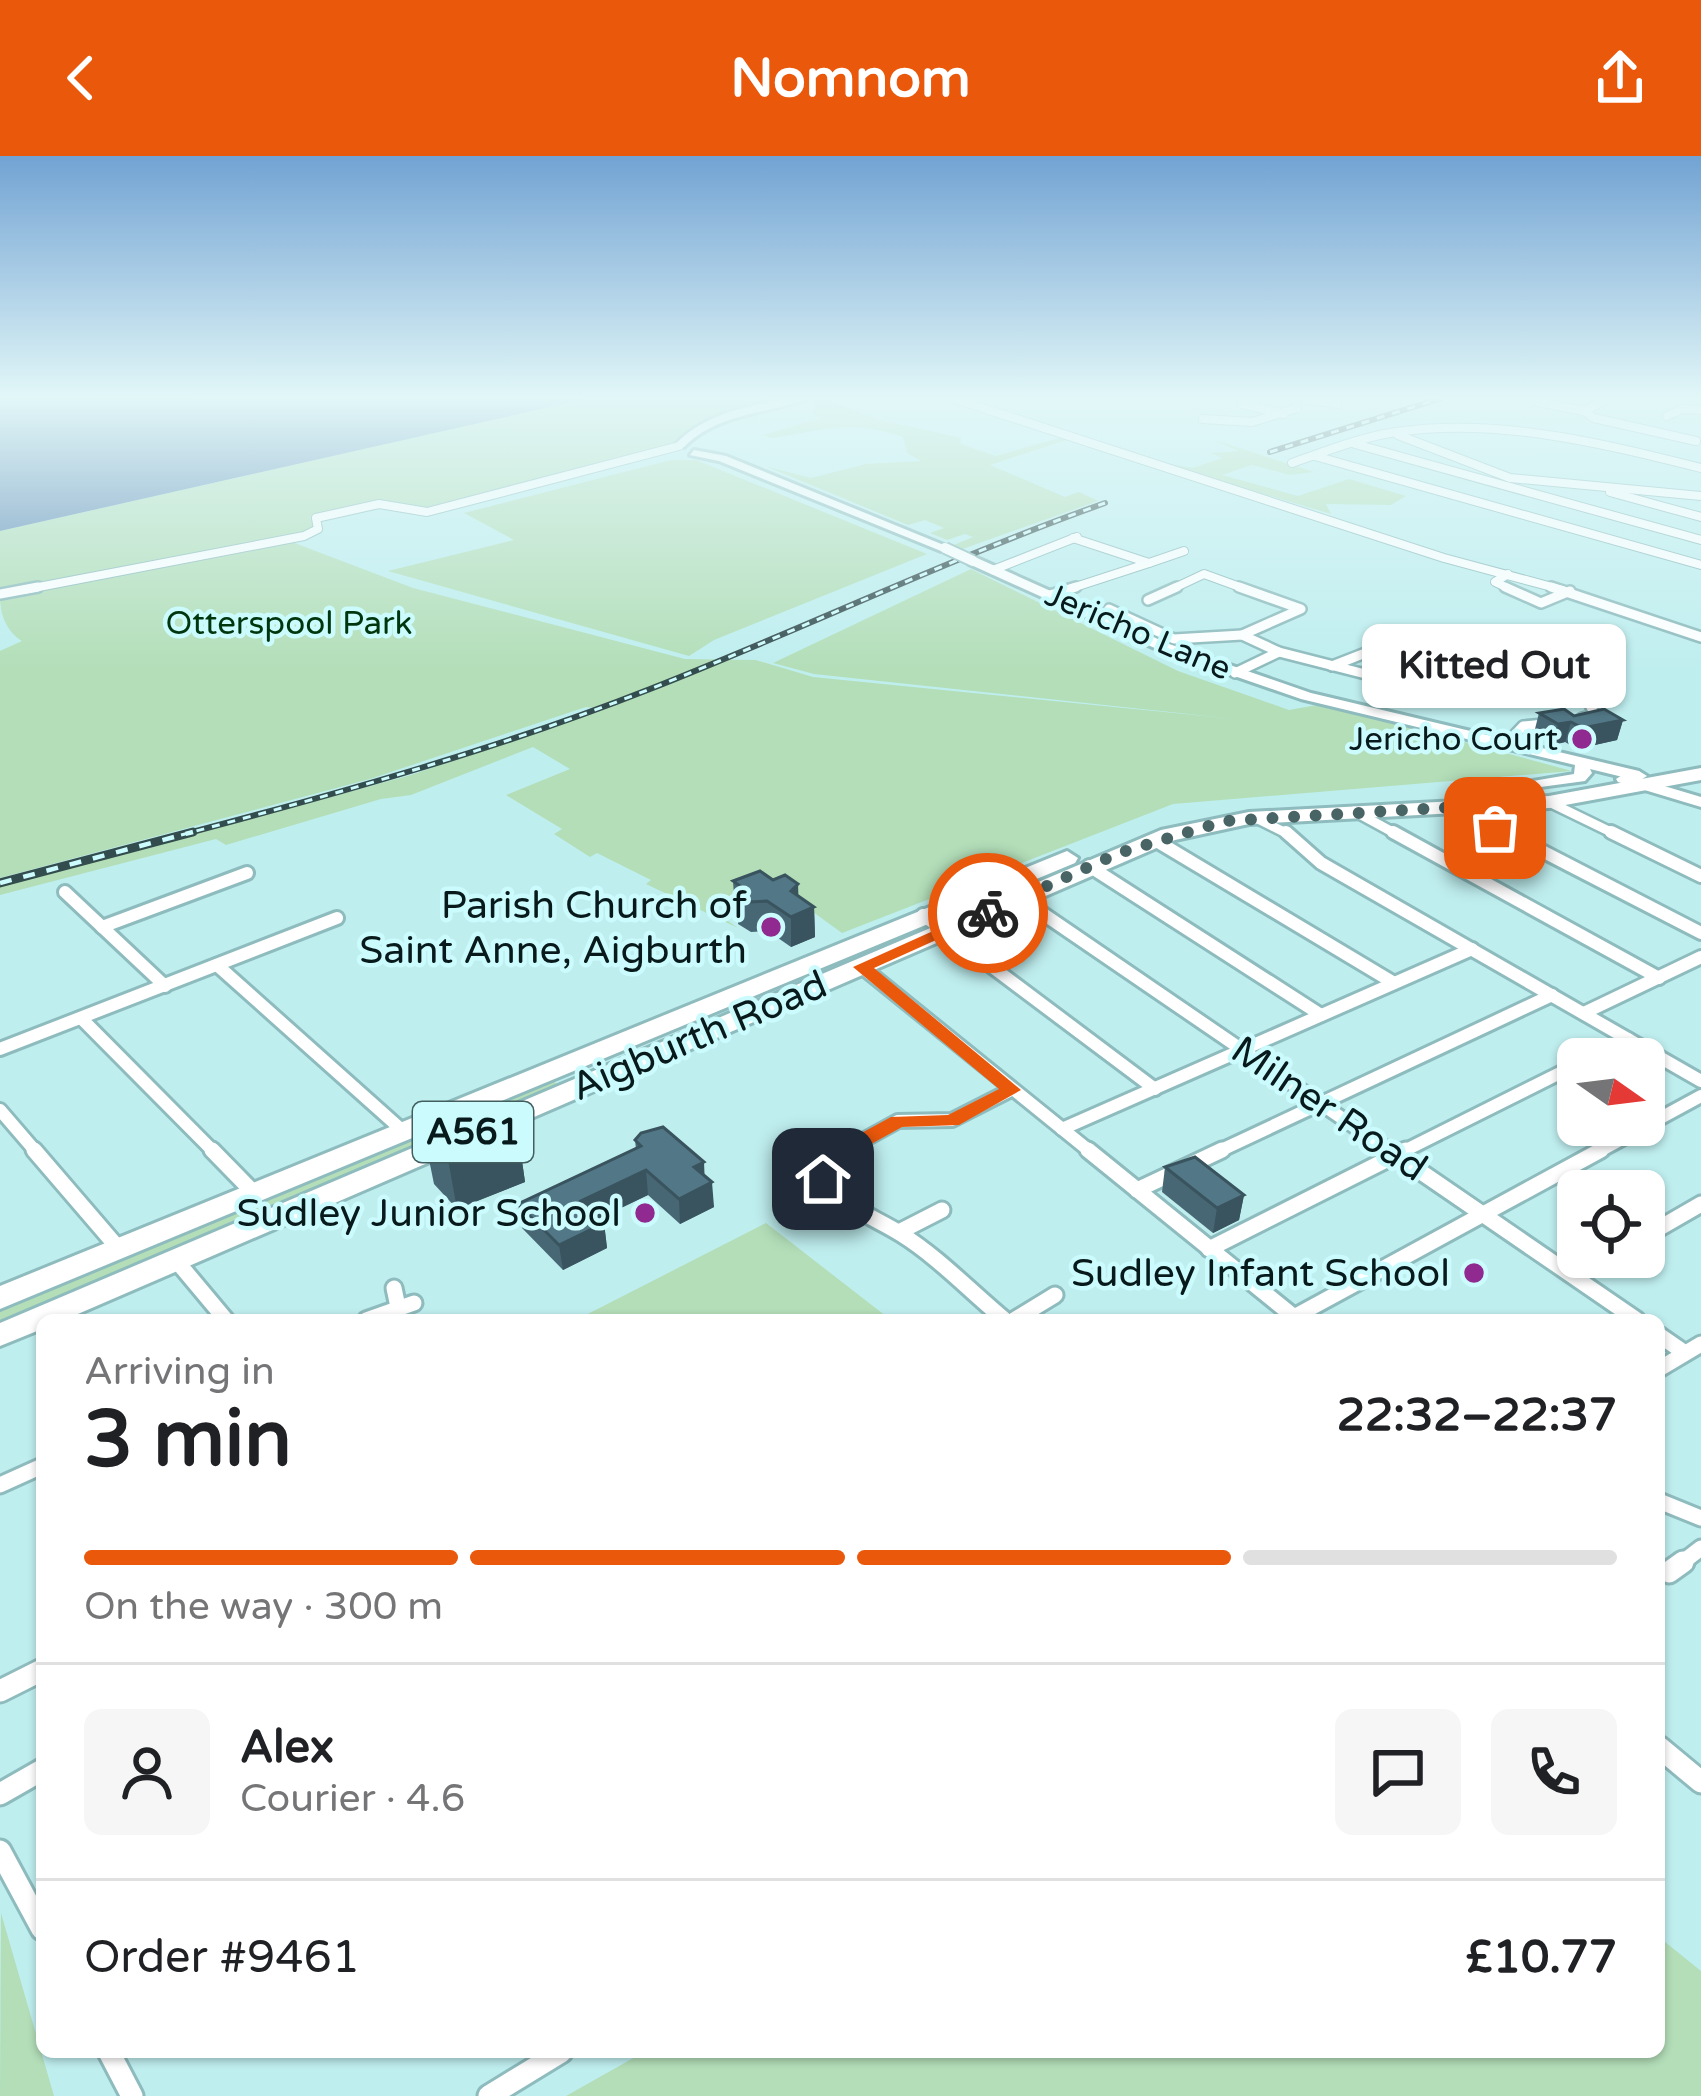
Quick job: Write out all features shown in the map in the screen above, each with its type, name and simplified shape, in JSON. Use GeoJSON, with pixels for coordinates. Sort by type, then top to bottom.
{"type":"FeatureCollection","features":[{"type":"Feature","properties":{"kind":"highway","name":"Aigburth Road"},"geometry":{"type":"LineString","coordinates":[[48,1314],[862,967],[935,923],[1020,898],[1155,840],[1249,818],[1292,823],[1354,811],[1549,802],[1643,781],[1701,761]]}},
{"type":"Feature","properties":{"kind":"highway","name":"Aigburth Road"},"geometry":{"type":"LineString","coordinates":[[0,1298],[403,1131],[935,923],[1113,839],[1205,813],[1297,801],[1701,774]]}},
{"type":"Feature","properties":{"kind":"highway","name":"Aigburth Road"},"geometry":{"type":"LineString","coordinates":[[0,1335],[36,1319]]}},
{"type":"Feature","properties":{"kind":"street"},"geometry":{"type":"LineString","coordinates":[[0,593],[304,536],[318,529],[314,521],[325,515],[379,504],[427,512],[520,489]]}},
{"type":"Feature","properties":{"kind":"street","name":"Jericho Lane"},"geometry":{"type":"LineString","coordinates":[[805,489],[1121,629],[1235,673],[1306,696],[1507,743],[1701,800]]}},
{"type":"Feature","properties":{"kind":"street"},"geometry":{"type":"LineString","coordinates":[[1249,489],[1701,637]]}},
{"type":"Feature","properties":{"kind":"street"},"geometry":{"type":"LineString","coordinates":[[1430,489],[1701,566]]}},
{"type":"Feature","properties":{"kind":"street"},"geometry":{"type":"LineString","coordinates":[[1515,489],[1701,540]]}},
{"type":"Feature","properties":{"kind":"street"},"geometry":{"type":"LineString","coordinates":[[1602,489],[1701,517]]}},
{"type":"Feature","properties":{"kind":"street"},"geometry":{"type":"LineString","coordinates":[[1645,489],[1701,496]]}},
{"type":"Feature","properties":{"kind":"street"},"geometry":{"type":"LineString","coordinates":[[1576,530],[1663,490]]}},
{"type":"Feature","properties":{"kind":"street"},"geometry":{"type":"LineString","coordinates":[[993,569],[1088,534]]}},
{"type":"Feature","properties":{"kind":"street"},"geometry":{"type":"LineString","coordinates":[[1073,538],[1149,563]]}},
{"type":"Feature","properties":{"kind":"street"},"geometry":{"type":"LineString","coordinates":[[1050,595],[1184,551]]}},
{"type":"Feature","properties":{"kind":"street"},"geometry":{"type":"LineString","coordinates":[[1108,609],[1174,639],[1242,635],[1301,609],[1192,566]]}},
{"type":"Feature","properties":{"kind":"street"},"geometry":{"type":"LineString","coordinates":[[1148,600],[1204,574]]}},
{"type":"Feature","properties":{"kind":"street"},"geometry":{"type":"LineString","coordinates":[[1508,574],[1496,581],[1541,603],[1570,591]]}},
{"type":"Feature","properties":{"kind":"street"},"geometry":{"type":"LineString","coordinates":[[1242,635],[1279,652],[1440,694],[1488,676]]}},
{"type":"Feature","properties":{"kind":"street"},"geometry":{"type":"LineString","coordinates":[[1332,666],[1396,640],[1423,652]]}},
{"type":"Feature","properties":{"kind":"street"},"geometry":{"type":"LineString","coordinates":[[1235,673],[1279,652]]}},
{"type":"Feature","properties":{"kind":"street"},"geometry":{"type":"LineString","coordinates":[[1507,743],[1523,726],[1595,715],[1589,703]]}},
{"type":"Feature","properties":{"kind":"street"},"geometry":{"type":"LineString","coordinates":[[1510,789],[1579,778],[1584,773],[1576,763]]}},
{"type":"Feature","properties":{"kind":"street"},"geometry":{"type":"LineString","coordinates":[[1549,802],[1699,873]]}},
{"type":"Feature","properties":{"kind":"street"},"geometry":{"type":"LineString","coordinates":[[1456,807],[1701,933]]}},
{"type":"Feature","properties":{"kind":"street"},"geometry":{"type":"LineString","coordinates":[[1354,811],[1659,978]]}},
{"type":"Feature","properties":{"kind":"street"},"geometry":{"type":"LineString","coordinates":[[1292,823],[1321,863],[1626,1038]]}},
{"type":"Feature","properties":{"kind":"street"},"geometry":{"type":"LineString","coordinates":[[1155,840],[1394,983]]}},
{"type":"Feature","properties":{"kind":"street"},"geometry":{"type":"LineString","coordinates":[[1089,866],[1322,1015]]}},
{"type":"Feature","properties":{"kind":"street"},"geometry":{"type":"LineString","coordinates":[[102,927],[248,874]]}},
{"type":"Feature","properties":{"kind":"street"},"geometry":{"type":"LineString","coordinates":[[65,892],[166,986]]}},
{"type":"Feature","properties":{"kind":"street","name":"Milner Road"},"geometry":{"type":"LineString","coordinates":[[1020,898],[1557,1264]]}},
{"type":"Feature","properties":{"kind":"street"},"geometry":{"type":"LineString","coordinates":[[2,1044],[337,918]]}},
{"type":"Feature","properties":{"kind":"street"},"geometry":{"type":"LineString","coordinates":[[935,923],[1155,1089]]}},
{"type":"Feature","properties":{"kind":"street"},"geometry":{"type":"LineString","coordinates":[[1062,1130],[1472,949]]}},
{"type":"Feature","properties":{"kind":"street"},"geometry":{"type":"LineString","coordinates":[[1584,1013],[1701,957]]}},
{"type":"Feature","properties":{"kind":"street"},"geometry":{"type":"LineString","coordinates":[[217,965],[403,1131]]}},
{"type":"Feature","properties":{"kind":"street"},"geometry":{"type":"LineString","coordinates":[[862,967],[1290,1314]]}},
{"type":"Feature","properties":{"kind":"street"},"geometry":{"type":"LineString","coordinates":[[1137,1190],[1552,995]]}},
{"type":"Feature","properties":{"kind":"street"},"geometry":{"type":"LineString","coordinates":[[81,1018],[253,1192]]}},
{"type":"Feature","properties":{"kind":"street"},"geometry":{"type":"LineString","coordinates":[[1665,1060],[1701,1081]]}},
{"type":"Feature","properties":{"kind":"street"},"geometry":{"type":"LineString","coordinates":[[1209,1249],[1557,1074]]}},
{"type":"Feature","properties":{"kind":"street"},"geometry":{"type":"LineString","coordinates":[[1002,1314],[899,1232],[884,1228],[825,1183],[821,1169],[828,1160],[898,1121],[952,1120],[1011,1090]]}},
{"type":"Feature","properties":{"kind":"street"},"geometry":{"type":"LineString","coordinates":[[1305,1314],[1701,1096]]}},
{"type":"Feature","properties":{"kind":"street"},"geometry":{"type":"LineString","coordinates":[[0,1110],[118,1249]]}},
{"type":"Feature","properties":{"kind":"street"},"geometry":{"type":"LineString","coordinates":[[1665,1225],[1701,1204]]}},
{"type":"Feature","properties":{"kind":"street"},"geometry":{"type":"LineString","coordinates":[[899,1232],[942,1210]]}},
{"type":"Feature","properties":{"kind":"street"},"geometry":{"type":"LineString","coordinates":[[175,1259],[221,1314]]}},
{"type":"Feature","properties":{"kind":"street","name":"Milner Road"},"geometry":{"type":"LineString","coordinates":[[1577,1278],[1628,1314]]}},
{"type":"Feature","properties":{"kind":"street"},"geometry":{"type":"LineString","coordinates":[[382,1314],[406,1305],[394,1288]]}},
{"type":"Feature","properties":{"kind":"street"},"geometry":{"type":"LineString","coordinates":[[1021,1314],[1055,1295]]}},
{"type":"Feature","properties":{"kind":"street"},"geometry":{"type":"LineString","coordinates":[[1665,1337],[1693,1349]]}},
{"type":"Feature","properties":{"kind":"street"},"geometry":{"type":"LineString","coordinates":[[1665,1365],[1693,1349]]}},
{"type":"Feature","properties":{"kind":"street"},"geometry":{"type":"LineString","coordinates":[[0,1486],[36,1469]]}},
{"type":"Feature","properties":{"kind":"street"},"geometry":{"type":"LineString","coordinates":[[1665,1503],[1701,1518]]}},
{"type":"Feature","properties":{"kind":"street"},"geometry":{"type":"LineString","coordinates":[[1669,1572],[1701,1548]]}},
{"type":"Feature","properties":{"kind":"street"},"geometry":{"type":"LineString","coordinates":[[0,1691],[36,1673]]}},
{"type":"Feature","properties":{"kind":"street"},"geometry":{"type":"LineString","coordinates":[[1665,1752],[1701,1781]]}},
{"type":"Feature","properties":{"kind":"street"},"geometry":{"type":"LineString","coordinates":[[0,1794],[36,1773]]}},
{"type":"Feature","properties":{"kind":"street"},"geometry":{"type":"LineString","coordinates":[[0,1851],[36,1918]]}},
{"type":"Feature","properties":{"kind":"street"},"geometry":{"type":"LineString","coordinates":[[112,2058],[132,2096]]}},
{"type":"Feature","properties":{"kind":"street"},"geometry":{"type":"LineString","coordinates":[[489,2096],[551,2058]]}},
{"type":"Feature","properties":{"kind":"green space"},"geometry":{"type":"Polygon","coordinates":[[[188,489],[509,489],[430,508],[375,503],[310,517],[315,528],[310,532],[0,591],[0,531],[188,489]]]}},
{"type":"Feature","properties":{"kind":"green space"},"geometry":{"type":"Polygon","coordinates":[[[560,489],[766,489],[927,554],[714,640],[689,656],[388,571],[514,540],[464,513],[560,489]]]}},
{"type":"Feature","properties":{"kind":"green space"},"geometry":{"type":"Polygon","coordinates":[[[820,489],[1045,489],[1065,497],[1079,492],[1098,501],[957,551],[949,547],[973,537],[965,534],[947,540],[930,533],[944,528],[925,520],[908,525],[820,489]]]}},
{"type":"Feature","properties":{"kind":"green space"},"geometry":{"type":"Polygon","coordinates":[[[1245,489],[1271,489],[1298,496],[1320,489],[1381,489],[1406,496],[1391,505],[1326,504],[1331,514],[1245,489]]]}},
{"type":"Feature","properties":{"kind":"green space","name":"Otterspool Park"},"geometry":{"type":"Polygon","coordinates":[[[292,542],[413,588],[685,659],[756,660],[813,677],[1235,719],[814,674],[773,663],[971,569],[1178,671],[1289,710],[1323,704],[1572,771],[1173,804],[842,933],[773,883],[711,909],[738,928],[646,884],[651,880],[597,853],[590,857],[554,834],[562,829],[506,795],[570,769],[533,747],[411,795],[381,799],[226,845],[216,839],[0,895],[0,886],[411,775],[604,709],[586,707],[370,779],[0,878],[0,651],[22,641],[5,622],[0,596],[292,542]]]}},
{"type":"Feature","properties":{"kind":"green space"},"geometry":{"type":"Polygon","coordinates":[[[553,1081],[566,1090],[0,1327],[0,1310],[553,1081]]]}},
{"type":"Feature","properties":{"kind":"green space"},"geometry":{"type":"Polygon","coordinates":[[[766,1223],[883,1314],[588,1314],[766,1223]]]}},
{"type":"Feature","properties":{"kind":"green space"},"geometry":{"type":"Polygon","coordinates":[[[1,1913],[36,2034],[36,2058],[43,2058],[54,2096],[0,2096],[1,1913]]]}},
{"type":"Feature","properties":{"kind":"green space"},"geometry":{"type":"Polygon","coordinates":[[[1665,1942],[1701,1971],[1701,2096],[566,2096],[633,2058],[1665,2058],[1665,1942]]]}},
{"type":"Feature","properties":{"kind":"water"},"geometry":{"type":"Polygon","coordinates":[[[0,489],[188,489],[0,531],[0,489]]]}},
{"type":"Feature","properties":{"kind":"building"},"geometry":{"type":"Polygon","coordinates":[[[1564,709],[1574,716],[1604,709],[1623,720],[1583,728],[1571,722],[1558,724],[1539,713],[1564,709]]]}},
{"type":"Feature","properties":{"kind":"building"},"geometry":{"type":"Polygon","coordinates":[[[760,871],[773,880],[785,875],[798,884],[791,891],[814,907],[791,917],[767,901],[749,902],[737,894],[746,890],[733,881],[760,871]]]}},
{"type":"Feature","properties":{"kind":"building"},"geometry":{"type":"Polygon","coordinates":[[[498,1114],[518,1133],[448,1159],[424,1135],[447,1125],[455,1133],[498,1114]]]}},
{"type":"Feature","properties":{"kind":"building"},"geometry":{"type":"Polygon","coordinates":[[[663,1127],[704,1162],[694,1167],[712,1182],[679,1199],[646,1170],[581,1201],[604,1223],[559,1245],[518,1204],[641,1146],[635,1140],[641,1133],[663,1127]]]}},
{"type":"Feature","properties":{"kind":"building"},"geometry":{"type":"Polygon","coordinates":[[[1195,1157],[1244,1195],[1217,1208],[1165,1167],[1195,1157]]]}},
{"type":"Feature","properties":{"kind":"railway"},"geometry":{"type":"LineString","coordinates":[[181,835],[418,769],[593,711],[1105,503]]}},
{"type":"Feature","properties":{"kind":"railway"},"geometry":{"type":"LineString","coordinates":[[0,883],[193,832]]}},
{"type":"Feature","properties":{"kind":"way so far"},"geometry":{"type":"LineString","coordinates":[[988,913],[1119,853],[1225,821],[1456,807],[1495,828]]}},
{"type":"Feature","properties":{"kind":"place","name":"Jericho Court"},"geometry":{"type":"Point","coordinates":[1582,739]}},
{"type":"Feature","properties":{"kind":"place","name":"Kitted Out"},"geometry":{"type":"Point","coordinates":[1495,828]}},
{"type":"Feature","properties":{"kind":"place","name":"Parish Church of Saint Anne, Aigburth"},"geometry":{"type":"Point","coordinates":[771,927]}},
{"type":"Feature","properties":{"kind":"place","name":"Sudley Junior School"},"geometry":{"type":"Point","coordinates":[645,1213]}},
{"type":"Feature","properties":{"kind":"place","name":"Sudley Infant School"},"geometry":{"type":"Point","coordinates":[1474,1273]}},
{"type":"Feature","properties":{"kind":"route"},"geometry":{"type":"LineString","coordinates":[[823,1179],[821,1169],[828,1160],[898,1121],[944,1123],[1011,1090],[862,967],[988,913]]}}]}
